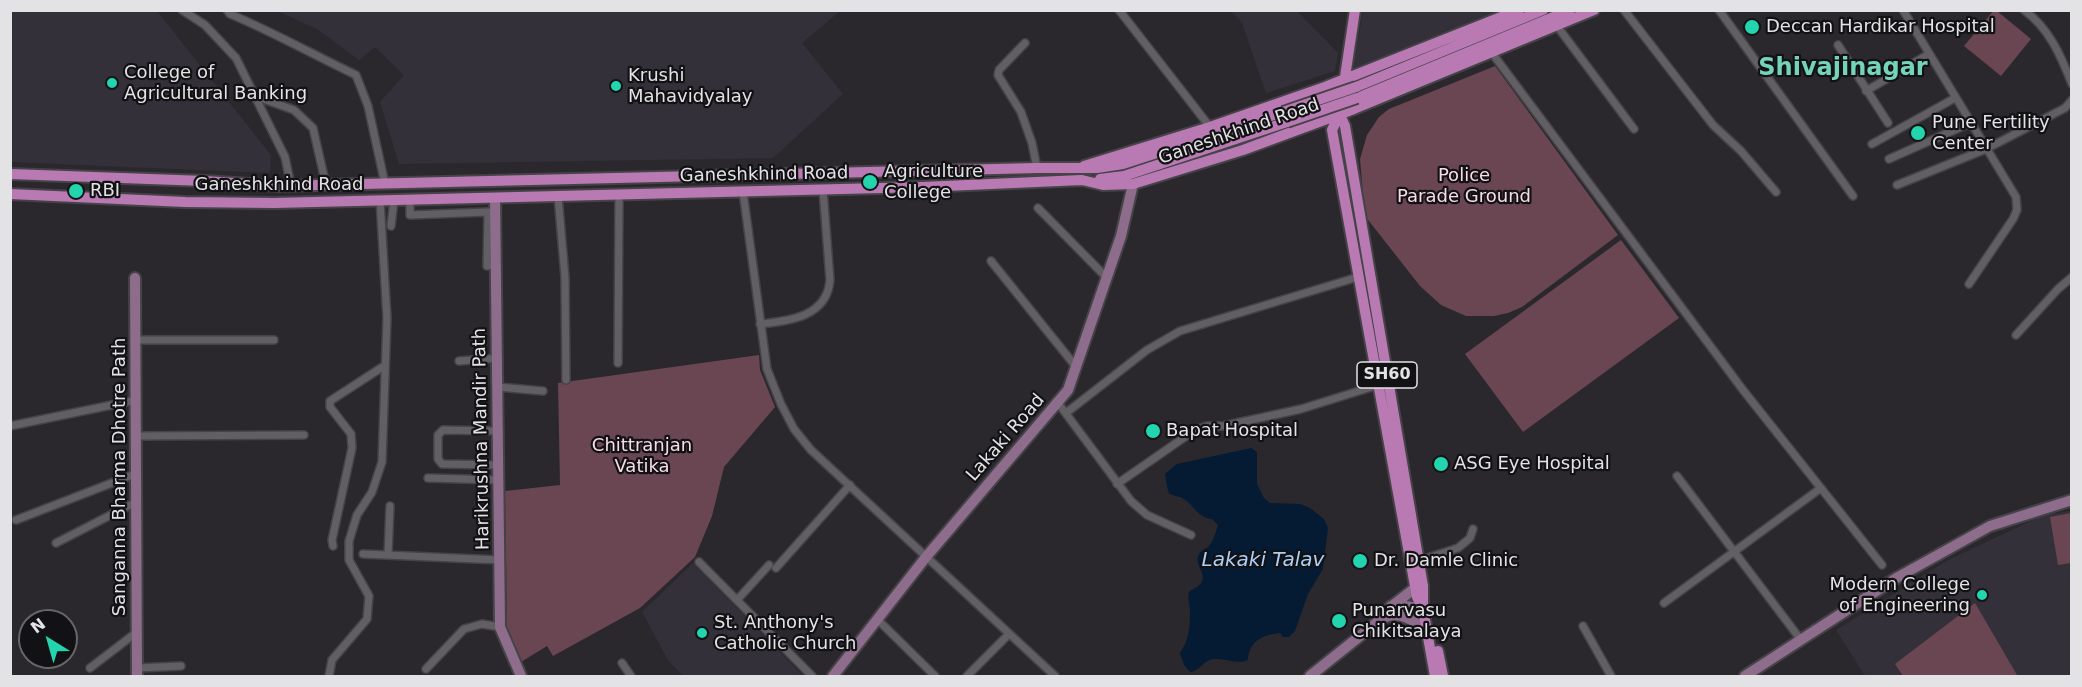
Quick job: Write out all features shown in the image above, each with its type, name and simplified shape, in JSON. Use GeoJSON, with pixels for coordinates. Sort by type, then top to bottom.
{"type":"FeatureCollection","features":[{"type":"Feature","properties":{"kind":"main road"},"geometry":{"type":"LineString","coordinates":[[1340,115],[1355,10]]}},
{"type":"Feature","properties":{"kind":"main road","name":"Ganeshkhind Road"},"geometry":{"type":"LineString","coordinates":[[10,194],[185,202],[279,203],[823,190],[1029,184],[1082,180],[1103,185],[1133,184],[1243,150],[1286,117],[1344,79],[1519,10]]}},
{"type":"Feature","properties":{"kind":"main road"},"geometry":{"type":"LineString","coordinates":[[1356,93],[1543,10]]}},
{"type":"Feature","properties":{"kind":"main road"},"geometry":{"type":"LineString","coordinates":[[1082,180],[1124,176],[1356,93],[1570,10]]}},
{"type":"Feature","properties":{"kind":"main road","name":"Ganeshkhind Road"},"geometry":{"type":"LineString","coordinates":[[10,174],[291,186],[1078,168],[1210,127],[1286,117],[1340,115],[1594,10]]}},
{"type":"Feature","properties":{"kind":"main road","name":"SH60"},"geometry":{"type":"LineString","coordinates":[[1340,115],[1332,130],[1378,385],[1435,676]]}},
{"type":"Feature","properties":{"kind":"main road","name":"SH60"},"geometry":{"type":"LineString","coordinates":[[1340,115],[1345,126],[1418,561],[1419,587]]}},
{"type":"Feature","properties":{"kind":"main road"},"geometry":{"type":"LineString","coordinates":[[1078,168],[1123,164],[1286,117]]}},
{"type":"Feature","properties":{"kind":"main road"},"geometry":{"type":"LineString","coordinates":[[278,186],[279,203]]}},
{"type":"Feature","properties":{"kind":"main road","name":"SH60"},"geometry":{"type":"LineString","coordinates":[[1423,609],[1430,612],[1443,676]]}},
{"type":"Feature","properties":{"kind":"street"},"geometry":{"type":"LineString","coordinates":[[182,10],[205,25],[236,58],[285,157],[291,186]]}},
{"type":"Feature","properties":{"kind":"street"},"geometry":{"type":"LineString","coordinates":[[227,10],[230,14],[268,30],[308,53],[356,75],[368,106],[385,184]]}},
{"type":"Feature","properties":{"kind":"street"},"geometry":{"type":"LineString","coordinates":[[1119,10],[1210,127]]}},
{"type":"Feature","properties":{"kind":"street"},"geometry":{"type":"LineString","coordinates":[[1624,10],[1713,124],[1741,151],[1776,192]]}},
{"type":"Feature","properties":{"kind":"street"},"geometry":{"type":"LineString","coordinates":[[1719,10],[1853,196]]}},
{"type":"Feature","properties":{"kind":"street"},"geometry":{"type":"LineString","coordinates":[[1903,10],[2018,204],[2013,219],[1969,284]]}},
{"type":"Feature","properties":{"kind":"street"},"geometry":{"type":"LineString","coordinates":[[2024,10],[2036,19],[2055,45],[2072,84]]}},
{"type":"Feature","properties":{"kind":"street"},"geometry":{"type":"LineString","coordinates":[[1557,26],[1634,129]]}},
{"type":"Feature","properties":{"kind":"street"},"geometry":{"type":"LineString","coordinates":[[1025,43],[999,70],[998,75],[1021,112],[1032,143],[1037,168]]}},
{"type":"Feature","properties":{"kind":"street"},"geometry":{"type":"LineString","coordinates":[[1838,45],[1888,123]]}},
{"type":"Feature","properties":{"kind":"street"},"geometry":{"type":"LineString","coordinates":[[1492,53],[1743,390],[1882,565]]}},
{"type":"Feature","properties":{"kind":"street"},"geometry":{"type":"LineString","coordinates":[[1866,91],[1929,54]]}},
{"type":"Feature","properties":{"kind":"street"},"geometry":{"type":"LineString","coordinates":[[255,96],[294,110],[313,128],[326,185]]}},
{"type":"Feature","properties":{"kind":"street"},"geometry":{"type":"LineString","coordinates":[[1872,144],[1954,98]]}},
{"type":"Feature","properties":{"kind":"street"},"geometry":{"type":"LineString","coordinates":[[1897,185],[1986,149],[2065,108],[2072,100]]}},
{"type":"Feature","properties":{"kind":"street"},"geometry":{"type":"LineString","coordinates":[[1889,159],[1970,123]]}},
{"type":"Feature","properties":{"kind":"street","name":"Lakaki Road"},"geometry":{"type":"LineString","coordinates":[[833,676],[926,557],[1068,390],[1107,278],[1133,184]]}},
{"type":"Feature","properties":{"kind":"street"},"geometry":{"type":"LineString","coordinates":[[760,324],[794,319],[819,308],[829,293],[823,190]]}},
{"type":"Feature","properties":{"kind":"street"},"geometry":{"type":"LineString","coordinates":[[742,192],[767,369],[794,429],[812,450],[1055,676]]}},
{"type":"Feature","properties":{"kind":"street"},"geometry":{"type":"LineString","coordinates":[[618,363],[619,195]]}},
{"type":"Feature","properties":{"kind":"street"},"geometry":{"type":"LineString","coordinates":[[558,196],[565,277],[566,380]]}},
{"type":"Feature","properties":{"kind":"street","name":"Harikrushna Mandir Path"},"geometry":{"type":"LineString","coordinates":[[495,198],[500,627],[521,676]]}},
{"type":"Feature","properties":{"kind":"street"},"geometry":{"type":"LineString","coordinates":[[329,676],[332,660],[367,619],[369,596],[349,560],[349,541],[357,515],[372,492],[382,462],[387,318],[380,200]]}},
{"type":"Feature","properties":{"kind":"street"},"geometry":{"type":"LineString","coordinates":[[391,226],[394,200]]}},
{"type":"Feature","properties":{"kind":"street"},"geometry":{"type":"LineString","coordinates":[[410,200],[410,215],[488,212],[487,266],[496,264]]}},
{"type":"Feature","properties":{"kind":"street"},"geometry":{"type":"LineString","coordinates":[[1038,208],[1107,278]]}},
{"type":"Feature","properties":{"kind":"street"},"geometry":{"type":"LineString","coordinates":[[991,261],[1077,368]]}},
{"type":"Feature","properties":{"kind":"street"},"geometry":{"type":"LineString","coordinates":[[1066,413],[1147,350],[1180,331],[1358,277]]}},
{"type":"Feature","properties":{"kind":"street"},"geometry":{"type":"LineString","coordinates":[[2016,335],[2072,277]]}},
{"type":"Feature","properties":{"kind":"street","name":"Sanganna Bharma Dhotre Path"},"geometry":{"type":"LineString","coordinates":[[135,278],[137,672]]}},
{"type":"Feature","properties":{"kind":"street"},"geometry":{"type":"LineString","coordinates":[[136,340],[274,340]]}},
{"type":"Feature","properties":{"kind":"street"},"geometry":{"type":"LineString","coordinates":[[459,361],[498,358]]}},
{"type":"Feature","properties":{"kind":"street"},"geometry":{"type":"LineString","coordinates":[[333,546],[332,540],[352,448],[351,434],[330,407],[330,401],[384,366]]}},
{"type":"Feature","properties":{"kind":"street"},"geometry":{"type":"LineString","coordinates":[[1117,484],[1195,430],[1301,409],[1378,385]]}},
{"type":"Feature","properties":{"kind":"street"},"geometry":{"type":"LineString","coordinates":[[498,387],[543,391]]}},
{"type":"Feature","properties":{"kind":"street"},"geometry":{"type":"LineString","coordinates":[[10,426],[136,400]]}},
{"type":"Feature","properties":{"kind":"street"},"geometry":{"type":"LineString","coordinates":[[1058,403],[1131,501],[1147,515],[1191,535]]}},
{"type":"Feature","properties":{"kind":"street"},"geometry":{"type":"LineString","coordinates":[[499,431],[443,430],[438,435],[438,459],[442,464],[499,465]]}},
{"type":"Feature","properties":{"kind":"street"},"geometry":{"type":"LineString","coordinates":[[136,436],[303,435]]}},
{"type":"Feature","properties":{"kind":"street"},"geometry":{"type":"LineString","coordinates":[[16,520],[135,474]]}},
{"type":"Feature","properties":{"kind":"street"},"geometry":{"type":"LineString","coordinates":[[1677,476],[1801,640]]}},
{"type":"Feature","properties":{"kind":"street"},"geometry":{"type":"LineString","coordinates":[[428,478],[499,480]]}},
{"type":"Feature","properties":{"kind":"street"},"geometry":{"type":"LineString","coordinates":[[737,600],[772,567],[850,485]]}},
{"type":"Feature","properties":{"kind":"street"},"geometry":{"type":"LineString","coordinates":[[1664,603],[1821,488]]}},
{"type":"Feature","properties":{"kind":"street"},"geometry":{"type":"LineString","coordinates":[[1751,675],[1898,577],[1990,526],[2072,500]]}},
{"type":"Feature","properties":{"kind":"street"},"geometry":{"type":"LineString","coordinates":[[56,543],[136,502]]}},
{"type":"Feature","properties":{"kind":"street"},"geometry":{"type":"LineString","coordinates":[[390,506],[390,556]]}},
{"type":"Feature","properties":{"kind":"street"},"geometry":{"type":"LineString","coordinates":[[1418,561],[1458,548],[1470,538],[1473,529]]}},
{"type":"Feature","properties":{"kind":"street"},"geometry":{"type":"LineString","coordinates":[[363,554],[501,560]]}},
{"type":"Feature","properties":{"kind":"street"},"geometry":{"type":"LineString","coordinates":[[699,562],[812,676]]}},
{"type":"Feature","properties":{"kind":"street"},"geometry":{"type":"LineString","coordinates":[[1380,620],[1391,606],[1419,587]]}},
{"type":"Feature","properties":{"kind":"street"},"geometry":{"type":"LineString","coordinates":[[1391,606],[1423,609]]}},
{"type":"Feature","properties":{"kind":"street"},"geometry":{"type":"LineString","coordinates":[[1310,676],[1388,616],[1401,615],[1427,630]]}},
{"type":"Feature","properties":{"kind":"street"},"geometry":{"type":"LineString","coordinates":[[878,619],[936,676]]}},
{"type":"Feature","properties":{"kind":"street"},"geometry":{"type":"LineString","coordinates":[[426,669],[464,629],[482,624],[500,627]]}},
{"type":"Feature","properties":{"kind":"street"},"geometry":{"type":"LineString","coordinates":[[1583,626],[1611,676]]}},
{"type":"Feature","properties":{"kind":"street"},"geometry":{"type":"LineString","coordinates":[[90,668],[137,632]]}},
{"type":"Feature","properties":{"kind":"street"},"geometry":{"type":"LineString","coordinates":[[967,676],[1009,634]]}},
{"type":"Feature","properties":{"kind":"street"},"geometry":{"type":"LineString","coordinates":[[622,663],[631,676]]}},
{"type":"Feature","properties":{"kind":"street"},"geometry":{"type":"LineString","coordinates":[[137,672],[181,666]]}},
{"type":"Feature","properties":{"kind":"shaded area","name":"College of Agricultural Banking"},"geometry":{"type":"Polygon","coordinates":[[[11,10],[157,11],[271,155],[270,173],[11,162],[11,10]]]}},
{"type":"Feature","properties":{"kind":"shaded area"},"geometry":{"type":"Polygon","coordinates":[[[1363,10],[1500,11],[1353,70],[1363,10]]]}},
{"type":"Feature","properties":{"kind":"shaded area","name":"Krushi Mahavidyalay"},"geometry":{"type":"Polygon","coordinates":[[[278,11],[840,11],[802,43],[843,94],[773,158],[399,164],[380,102],[404,75],[375,47],[359,60],[317,29],[278,11]]]}},
{"type":"Feature","properties":{"kind":"shaded area"},"geometry":{"type":"Polygon","coordinates":[[[1231,11],[1297,11],[1338,53],[1335,71],[1266,93],[1242,23],[1231,11]]]}},
{"type":"Feature","properties":{"kind":"shaded area","name":"Modern College of Engineering"},"geometry":{"type":"Polygon","coordinates":[[[2071,511],[2071,676],[1865,676],[1836,630],[1948,560],[2044,515],[2071,511]]]}},
{"type":"Feature","properties":{"kind":"shaded area","name":"St. Anthony's Catholic Church"},"geometry":{"type":"Polygon","coordinates":[[[693,563],[803,676],[683,676],[668,660],[642,612],[693,563]]]}},
{"type":"Feature","properties":{"kind":"green space"},"geometry":{"type":"Polygon","coordinates":[[[1994,10],[2031,39],[2001,76],[1964,46],[1994,10]]]}},
{"type":"Feature","properties":{"kind":"green space","name":"Police Parade Ground"},"geometry":{"type":"Polygon","coordinates":[[[1495,66],[1618,235],[1522,307],[1494,316],[1466,316],[1441,305],[1420,286],[1365,216],[1360,159],[1367,135],[1379,117],[1389,109],[1495,66]]]}},
{"type":"Feature","properties":{"kind":"green space"},"geometry":{"type":"Polygon","coordinates":[[[1621,240],[1679,318],[1523,432],[1465,354],[1621,240]]]}},
{"type":"Feature","properties":{"kind":"green space","name":"Chittranjan Vatika"},"geometry":{"type":"Polygon","coordinates":[[[759,355],[760,370],[775,407],[724,467],[712,516],[695,557],[640,608],[553,656],[547,646],[521,662],[510,641],[507,627],[505,491],[560,485],[558,383],[759,355]]]}},
{"type":"Feature","properties":{"kind":"green space"},"geometry":{"type":"Polygon","coordinates":[[[2071,513],[2071,563],[2058,565],[2050,517],[2071,513]]]}},
{"type":"Feature","properties":{"kind":"green space"},"geometry":{"type":"Polygon","coordinates":[[[1975,603],[2017,675],[1903,676],[1895,664],[1975,603]]]}},
{"type":"Feature","properties":{"kind":"water","name":"Lakaki Talav"},"geometry":{"type":"Polygon","coordinates":[[[1251,448],[1257,452],[1257,484],[1264,498],[1270,503],[1300,504],[1310,508],[1324,519],[1328,528],[1323,569],[1308,594],[1295,631],[1289,637],[1283,637],[1280,633],[1262,637],[1251,648],[1248,660],[1240,662],[1211,660],[1190,672],[1184,665],[1180,653],[1189,628],[1188,595],[1203,580],[1198,561],[1199,555],[1208,547],[1218,525],[1212,519],[1199,514],[1182,498],[1169,493],[1165,474],[1177,464],[1251,448]]]}},
{"type":"Feature","properties":{"kind":"place","name":"Deccan Hardikar Hospital"},"geometry":{"type":"Point","coordinates":[1752,27]}},
{"type":"Feature","properties":{"kind":"place","name":"College of Agricultural Banking"},"geometry":{"type":"Point","coordinates":[112,83]}},
{"type":"Feature","properties":{"kind":"place","name":"Krushi Mahavidyalay"},"geometry":{"type":"Point","coordinates":[616,86]}},
{"type":"Feature","properties":{"kind":"place","name":"Pune Fertility Center"},"geometry":{"type":"Point","coordinates":[1918,133]}},
{"type":"Feature","properties":{"kind":"place","name":"Agriculture College"},"geometry":{"type":"Point","coordinates":[870,182]}},
{"type":"Feature","properties":{"kind":"place","name":"RBI"},"geometry":{"type":"Point","coordinates":[76,191]}},
{"type":"Feature","properties":{"kind":"place","name":"Bapat Hospital"},"geometry":{"type":"Point","coordinates":[1153,431]}},
{"type":"Feature","properties":{"kind":"place","name":"ASG Eye Hospital"},"geometry":{"type":"Point","coordinates":[1441,464]}},
{"type":"Feature","properties":{"kind":"place","name":"Dr. Damle Clinic"},"geometry":{"type":"Point","coordinates":[1360,561]}},
{"type":"Feature","properties":{"kind":"place","name":"Modern College of Engineering"},"geometry":{"type":"Point","coordinates":[1982,595]}},
{"type":"Feature","properties":{"kind":"place","name":"Punarvasu Chikitsalaya"},"geometry":{"type":"Point","coordinates":[1339,621]}},
{"type":"Feature","properties":{"kind":"place","name":"St. Anthony's Catholic Church"},"geometry":{"type":"Point","coordinates":[702,633]}},
{"type":"Feature","properties":{"kind":"district","name":"Shivajinagar"},"geometry":{"type":"Point","coordinates":[1843,69]}}]}
